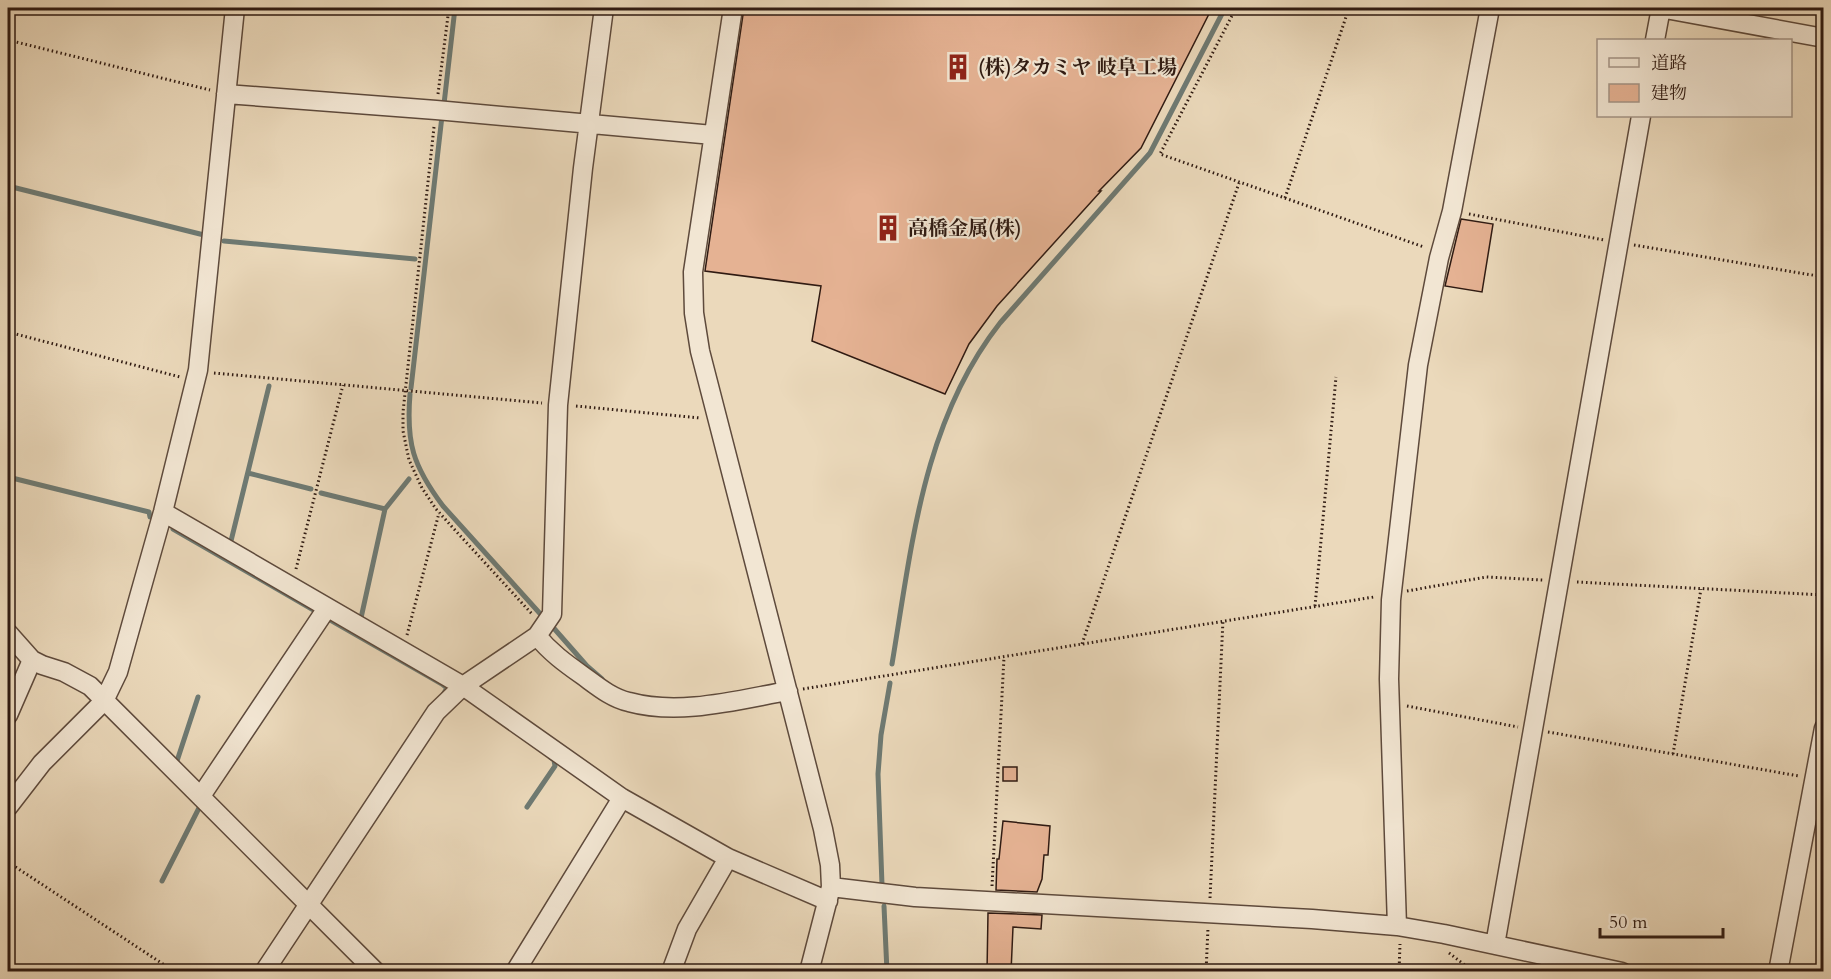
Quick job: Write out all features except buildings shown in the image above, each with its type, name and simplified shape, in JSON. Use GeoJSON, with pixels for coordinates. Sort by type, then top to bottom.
{"type":"FeatureCollection","features":[{"type":"Feature","properties":{"kind":"street"},"geometry":{"type":"LineString","coordinates":[[8,807],[42,764],[104,701],[118,672],[163,512],[196,376],[235,8]]}},
{"type":"Feature","properties":{"kind":"street"},"geometry":{"type":"LineString","coordinates":[[264,972],[436,712],[463,687],[540,632],[552,614],[558,405],[604,8]]}},
{"type":"Feature","properties":{"kind":"street"},"geometry":{"type":"LineString","coordinates":[[733,8],[693,272],[694,313],[700,351],[823,829],[830,865],[830,894],[809,972]]}},
{"type":"Feature","properties":{"kind":"street"},"geometry":{"type":"LineString","coordinates":[[1399,927],[1390,702],[1392,594],[1418,365],[1441,252],[1452,211],[1490,8]]}},
{"type":"Feature","properties":{"kind":"street"},"geometry":{"type":"LineString","coordinates":[[1655,39],[1661,8],[1824,38]]}},
{"type":"Feature","properties":{"kind":"street"},"geometry":{"type":"LineString","coordinates":[[226,94],[713,135]]}},
{"type":"Feature","properties":{"kind":"street"},"geometry":{"type":"LineString","coordinates":[[1495,945],[1641,117]]}},
{"type":"Feature","properties":{"kind":"street"},"geometry":{"type":"LineString","coordinates":[[163,512],[463,687],[622,798],[728,858],[830,894],[1209,913],[1399,927],[1622,972]]}},
{"type":"Feature","properties":{"kind":"street"},"geometry":{"type":"LineString","coordinates":[[201,796],[327,608]]}},
{"type":"Feature","properties":{"kind":"street"},"geometry":{"type":"LineString","coordinates":[[540,632],[552,654],[608,693],[629,702],[695,707],[788,691]]}},
{"type":"Feature","properties":{"kind":"street"},"geometry":{"type":"LineString","coordinates":[[8,633],[32,660],[64,672],[90,686],[376,972]]}},
{"type":"Feature","properties":{"kind":"street"},"geometry":{"type":"LineString","coordinates":[[8,715],[32,660]]}},
{"type":"Feature","properties":{"kind":"street"},"geometry":{"type":"LineString","coordinates":[[1778,972],[1824,728]]}},
{"type":"Feature","properties":{"kind":"street"},"geometry":{"type":"LineString","coordinates":[[515,972],[622,798]]}},
{"type":"Feature","properties":{"kind":"street"},"geometry":{"type":"LineString","coordinates":[[672,972],[687,929],[728,858]]}},
{"type":"Feature","properties":{"kind":"path"},"geometry":{"type":"LineString","coordinates":[[16,8],[8,41],[226,94]]}},
{"type":"Feature","properties":{"kind":"path"},"geometry":{"type":"LineString","coordinates":[[449,8],[405,390],[404,431],[409,460],[422,488],[439,513],[540,632]]}},
{"type":"Feature","properties":{"kind":"path"},"geometry":{"type":"LineString","coordinates":[[1236,8],[1160,154],[1441,252]]}},
{"type":"Feature","properties":{"kind":"path"},"geometry":{"type":"LineString","coordinates":[[1285,198],[1349,8]]}},
{"type":"Feature","properties":{"kind":"path"},"geometry":{"type":"LineString","coordinates":[[1082,644],[1239,183]]}},
{"type":"Feature","properties":{"kind":"path"},"geometry":{"type":"LineString","coordinates":[[1452,211],[1824,277]]}},
{"type":"Feature","properties":{"kind":"path"},"geometry":{"type":"LineString","coordinates":[[8,332],[196,376],[222,374],[700,418],[717,414]]}},
{"type":"Feature","properties":{"kind":"path"},"geometry":{"type":"LineString","coordinates":[[1315,606],[1336,377]]}},
{"type":"Feature","properties":{"kind":"path"},"geometry":{"type":"LineString","coordinates":[[291,588],[343,385]]}},
{"type":"Feature","properties":{"kind":"path"},"geometry":{"type":"LineString","coordinates":[[403,652],[439,513]]}},
{"type":"Feature","properties":{"kind":"path"},"geometry":{"type":"LineString","coordinates":[[788,691],[1486,577],[1824,595]]}},
{"type":"Feature","properties":{"kind":"path"},"geometry":{"type":"LineString","coordinates":[[1673,754],[1701,589]]}},
{"type":"Feature","properties":{"kind":"path"},"geometry":{"type":"LineString","coordinates":[[1206,972],[1223,620]]}},
{"type":"Feature","properties":{"kind":"path"},"geometry":{"type":"LineString","coordinates":[[992,901],[1004,657]]}},
{"type":"Feature","properties":{"kind":"path"},"geometry":{"type":"LineString","coordinates":[[1390,702],[1815,779]]}},
{"type":"Feature","properties":{"kind":"path"},"geometry":{"type":"LineString","coordinates":[[8,862],[175,972]]}},
{"type":"Feature","properties":{"kind":"path"},"geometry":{"type":"LineString","coordinates":[[1399,927],[1399,972]]}},
{"type":"Feature","properties":{"kind":"waterway"},"geometry":{"type":"LineString","coordinates":[[444,104],[455,8]]}},
{"type":"Feature","properties":{"kind":"waterway"},"geometry":{"type":"LineString","coordinates":[[892,664],[906,574],[925,486],[937,443],[953,401],[974,361],[1000,323],[1150,153],[1225,8]]}},
{"type":"Feature","properties":{"kind":"waterway"},"geometry":{"type":"LineString","coordinates":[[411,388],[442,116]]}},
{"type":"Feature","properties":{"kind":"waterway"},"geometry":{"type":"LineString","coordinates":[[8,186],[204,235]]}},
{"type":"Feature","properties":{"kind":"waterway"},"geometry":{"type":"LineString","coordinates":[[224,241],[415,259]]}},
{"type":"Feature","properties":{"kind":"waterway"},"geometry":{"type":"LineString","coordinates":[[231,541],[269,386]]}},
{"type":"Feature","properties":{"kind":"waterway"},"geometry":{"type":"LineString","coordinates":[[410,394],[411,440],[418,466],[425,479],[443,506],[544,618]]}},
{"type":"Feature","properties":{"kind":"waterway"},"geometry":{"type":"LineString","coordinates":[[248,473],[311,489]]}},
{"type":"Feature","properties":{"kind":"waterway"},"geometry":{"type":"LineString","coordinates":[[8,477],[149,512],[150,517]]}},
{"type":"Feature","properties":{"kind":"waterway"},"geometry":{"type":"LineString","coordinates":[[361,618],[385,509],[409,479]]}},
{"type":"Feature","properties":{"kind":"waterway"},"geometry":{"type":"LineString","coordinates":[[321,493],[385,509]]}},
{"type":"Feature","properties":{"kind":"waterway"},"geometry":{"type":"LineString","coordinates":[[173,529],[317,612]]}},
{"type":"Feature","properties":{"kind":"waterway"},"geometry":{"type":"LineString","coordinates":[[325,617],[442,684],[447,688],[444,693]]}},
{"type":"Feature","properties":{"kind":"waterway"},"geometry":{"type":"LineString","coordinates":[[551,625],[587,666],[602,679]]}},
{"type":"Feature","properties":{"kind":"waterway"},"geometry":{"type":"LineString","coordinates":[[882,885],[878,774],[881,735],[890,683]]}},
{"type":"Feature","properties":{"kind":"waterway"},"geometry":{"type":"LineString","coordinates":[[176,764],[198,697]]}},
{"type":"Feature","properties":{"kind":"waterway"},"geometry":{"type":"LineString","coordinates":[[527,807],[555,766],[554,760],[550,757]]}},
{"type":"Feature","properties":{"kind":"waterway"},"geometry":{"type":"LineString","coordinates":[[162,881],[199,808]]}},
{"type":"Feature","properties":{"kind":"waterway"},"geometry":{"type":"LineString","coordinates":[[884,906],[887,972]]}},
{"type":"Feature","properties":{"kind":"place","name":"(株)タカミヤ 岐阜工場"},"geometry":{"type":"Point","coordinates":[958,67]}},
{"type":"Feature","properties":{"kind":"place","name":"高橋金属(株)"},"geometry":{"type":"Point","coordinates":[888,228]}}]}
